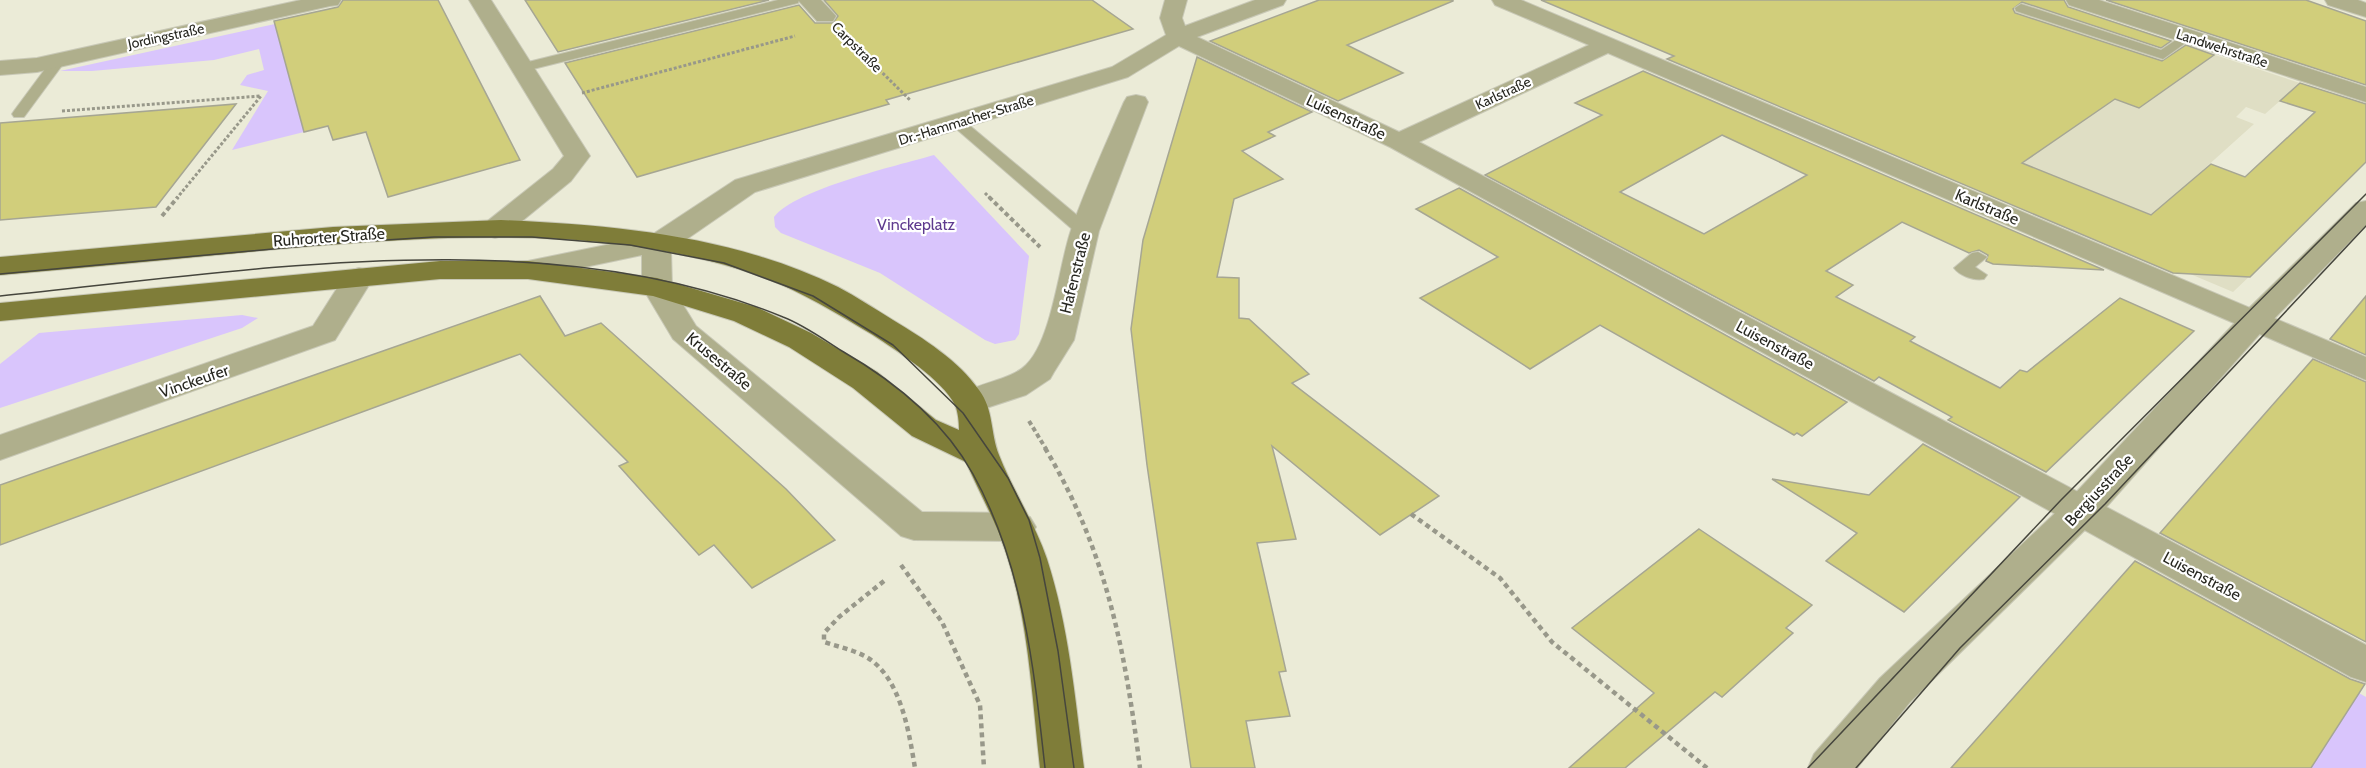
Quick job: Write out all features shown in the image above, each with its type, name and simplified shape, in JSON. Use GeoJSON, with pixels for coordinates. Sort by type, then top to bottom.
{"type":"FeatureCollection","features":[{"type":"Feature","properties":{"kind":"main road","name":"Ruhrorter Straße"},"geometry":{"type":"LineString","coordinates":[[0,266],[365,232],[495,229],[582,232],[659,243]]}},
{"type":"Feature","properties":{"kind":"main road"},"geometry":{"type":"LineString","coordinates":[[659,243],[725,256],[785,275],[830,294],[874,319],[909,345],[945,375],[970,402],[981,454],[1017,527],[1029,563],[1046,649],[1062,768]]}},
{"type":"Feature","properties":{"kind":"main road"},"geometry":{"type":"LineString","coordinates":[[0,312],[440,270],[528,270],[657,287],[745,314],[800,340],[865,380],[924,428],[981,454]]}},
{"type":"Feature","properties":{"kind":"street","name":"Jordingstraße"},"geometry":{"type":"LineString","coordinates":[[0,68],[37,65],[330,0]]}},
{"type":"Feature","properties":{"kind":"street"},"geometry":{"type":"LineString","coordinates":[[480,0],[577,156],[562,176],[495,229]]}},
{"type":"Feature","properties":{"kind":"street","name":"Carpstraße"},"geometry":{"type":"LineString","coordinates":[[809,0],[830,21]]}},
{"type":"Feature","properties":{"kind":"street"},"geometry":{"type":"LineString","coordinates":[[1176,0],[1170,18],[1178,37]]}},
{"type":"Feature","properties":{"kind":"street","name":"Dr.-Hammacher-Straße"},"geometry":{"type":"LineString","coordinates":[[659,243],[745,186],[1120,72],[1178,37],[1275,0]]}},
{"type":"Feature","properties":{"kind":"street","name":"Karlstraße"},"geometry":{"type":"LineString","coordinates":[[1503,0],[2018,227],[2254,321],[2366,369]]}},
{"type":"Feature","properties":{"kind":"street","name":"Landwehrstraße"},"geometry":{"type":"LineString","coordinates":[[2077,0],[2366,95]]}},
{"type":"Feature","properties":{"kind":"street"},"geometry":{"type":"LineString","coordinates":[[2336,0],[2366,10]]}},
{"type":"Feature","properties":{"kind":"street","name":"Luisenstraße"},"geometry":{"type":"LineString","coordinates":[[1178,37],[1399,142],[2366,664]]}},
{"type":"Feature","properties":{"kind":"street","name":"Karlstraße"},"geometry":{"type":"LineString","coordinates":[[1399,142],[1607,45]]}},
{"type":"Feature","properties":{"kind":"street","name":"Hafenstraße"},"geometry":{"type":"LineString","coordinates":[[970,402],[1014,387],[1038,372],[1058,340],[1085,231],[1136,102]]}},
{"type":"Feature","properties":{"kind":"street","name":"Bergiusstraße"},"geometry":{"type":"LineString","coordinates":[[1830,768],[1895,690],[2081,511],[2254,321],[2366,209]]}},
{"type":"Feature","properties":{"kind":"street"},"geometry":{"type":"LineString","coordinates":[[528,270],[659,243]]}},
{"type":"Feature","properties":{"kind":"street"},"geometry":{"type":"LineString","coordinates":[[657,287],[656,250],[659,243]]}},
{"type":"Feature","properties":{"kind":"street","name":"Vinckeufer"},"geometry":{"type":"LineString","coordinates":[[0,448],[324,333],[359,277]]}},
{"type":"Feature","properties":{"kind":"street","name":"Krusestraße"},"geometry":{"type":"LineString","coordinates":[[657,287],[684,332],[914,526],[1017,527]]}},
{"type":"Feature","properties":{"kind":"lane"},"geometry":{"type":"LineString","coordinates":[[521,68],[793,0]]}},
{"type":"Feature","properties":{"kind":"lane"},"geometry":{"type":"LineString","coordinates":[[2021,8],[2163,55],[2188,36]]}},
{"type":"Feature","properties":{"kind":"lane"},"geometry":{"type":"LineString","coordinates":[[19,114],[59,60]]}},
{"type":"Feature","properties":{"kind":"lane"},"geometry":{"type":"LineString","coordinates":[[958,123],[1085,231]]}},
{"type":"Feature","properties":{"kind":"lane"},"geometry":{"type":"LineString","coordinates":[[1978,257],[1963,268],[1978,275]]}},
{"type":"Feature","properties":{"kind":"path","name":"Carpstraße"},"geometry":{"type":"LineString","coordinates":[[830,21],[905,95]]}},
{"type":"Feature","properties":{"kind":"path"},"geometry":{"type":"LineString","coordinates":[[544,104],[830,21]]}},
{"type":"Feature","properties":{"kind":"path"},"geometry":{"type":"LineString","coordinates":[[19,114],[261,96],[155,224]]}},
{"type":"Feature","properties":{"kind":"path"},"geometry":{"type":"LineString","coordinates":[[982,190],[1072,279]]}},
{"type":"Feature","properties":{"kind":"path"},"geometry":{"type":"LineString","coordinates":[[1030,422],[1088,530],[1110,597],[1131,698],[1140,768]]}},
{"type":"Feature","properties":{"kind":"path"},"geometry":{"type":"LineString","coordinates":[[1411,514],[1500,578],[1552,642],[1707,768]]}},
{"type":"Feature","properties":{"kind":"path"},"geometry":{"type":"LineString","coordinates":[[897,561],[942,622],[980,705],[984,768]]}},
{"type":"Feature","properties":{"kind":"path"},"geometry":{"type":"LineString","coordinates":[[884,580],[839,617],[824,633],[824,642],[862,654],[878,665],[899,703],[911,738],[915,768]]}},
{"type":"Feature","properties":{"kind":"shaded area"},"geometry":{"type":"Polygon","coordinates":[[[1729,0],[2048,0],[2300,83],[2265,114],[2246,107],[2236,117],[2254,124],[2195,177],[2309,220],[2233,292],[1720,76],[1729,0]]]}},
{"type":"Feature","properties":{"kind":"green space"},"geometry":{"type":"Polygon","coordinates":[[[275,24],[304,132],[232,150],[268,91],[240,85],[247,75],[264,70],[259,49],[214,60],[92,71],[60,71],[275,24]]]}},
{"type":"Feature","properties":{"kind":"green space","name":"Vinckeplatz"},"geometry":{"type":"Polygon","coordinates":[[[934,155],[1029,256],[1019,334],[1015,340],[995,344],[985,340],[880,273],[781,233],[775,227],[774,217],[803,197],[872,172],[934,155]]]}},
{"type":"Feature","properties":{"kind":"green space"},"geometry":{"type":"Polygon","coordinates":[[[242,315],[258,318],[242,328],[0,408],[0,364],[39,333],[242,315]]]}},
{"type":"Feature","properties":{"kind":"green space"},"geometry":{"type":"Polygon","coordinates":[[[2357,692],[2366,697],[2366,768],[2308,768],[2357,692]]]}},
{"type":"Feature","properties":{"kind":"building"},"geometry":{"type":"Polygon","coordinates":[[[343,0],[438,0],[520,160],[388,197],[366,132],[333,140],[328,126],[304,132],[274,21],[338,7],[343,0]]]}},
{"type":"Feature","properties":{"kind":"building"},"geometry":{"type":"Polygon","coordinates":[[[525,0],[769,0],[558,52],[525,0]]]}},
{"type":"Feature","properties":{"kind":"building"},"geometry":{"type":"Polygon","coordinates":[[[824,0],[1092,0],[1133,29],[886,100],[889,104],[637,177],[565,63],[799,5],[815,23],[833,23],[838,16],[824,0]]]}},
{"type":"Feature","properties":{"kind":"building"},"geometry":{"type":"Polygon","coordinates":[[[1319,0],[1453,1],[1347,45],[1403,73],[1338,101],[1210,41],[1319,0]]]}},
{"type":"Feature","properties":{"kind":"building"},"geometry":{"type":"Polygon","coordinates":[[[1541,0],[2064,0],[2068,7],[2171,41],[2161,48],[2022,2],[2013,9],[2015,13],[2162,61],[2186,45],[2214,55],[2139,108],[2115,99],[2022,163],[2151,215],[2211,164],[2245,177],[2315,112],[2280,101],[2300,83],[2366,104],[2366,162],[2250,277],[2173,273],[1667,59],[1674,56],[1541,0]]]}},
{"type":"Feature","properties":{"kind":"building"},"geometry":{"type":"Polygon","coordinates":[[[2106,0],[2306,0],[2366,21],[2366,85],[2106,0]]]}},
{"type":"Feature","properties":{"kind":"building"},"geometry":{"type":"Polygon","coordinates":[[[1197,57],[1312,112],[1268,132],[1275,136],[1242,151],[1283,179],[1234,199],[1217,277],[1239,278],[1239,318],[1249,319],[1309,374],[1292,383],[1439,496],[1380,535],[1272,446],[1296,539],[1257,543],[1286,671],[1279,672],[1290,716],[1246,721],[1255,768],[1191,768],[1147,465],[1131,329],[1143,240],[1197,57]]]}},
{"type":"Feature","properties":{"kind":"building"},"geometry":{"type":"Polygon","coordinates":[[[1643,71],[2104,270],[1993,264],[1986,261],[1988,255],[1979,250],[1969,253],[1902,222],[1826,271],[1853,285],[1836,297],[1915,337],[1910,341],[2000,388],[2020,370],[2027,372],[2120,298],[2194,331],[2046,472],[1948,420],[1952,417],[1879,377],[1874,381],[1485,175],[1602,115],[1575,103],[1643,71]],[[1722,135],[1620,192],[1704,234],[1807,175],[1722,135]]]}},
{"type":"Feature","properties":{"kind":"building"},"geometry":{"type":"Polygon","coordinates":[[[236,104],[156,207],[0,220],[0,123],[236,104]]]}},
{"type":"Feature","properties":{"kind":"building"},"geometry":{"type":"Polygon","coordinates":[[[1459,188],[1847,402],[1802,436],[1797,433],[1794,435],[1600,325],[1530,369],[1420,298],[1498,257],[1416,209],[1459,188]]]}},
{"type":"Feature","properties":{"kind":"building"},"geometry":{"type":"Polygon","coordinates":[[[540,296],[565,336],[601,323],[786,489],[835,540],[752,588],[714,545],[699,555],[619,466],[628,462],[520,354],[0,545],[0,485],[540,296]]]}},
{"type":"Feature","properties":{"kind":"building"},"geometry":{"type":"Polygon","coordinates":[[[2366,296],[2366,355],[2330,339],[2366,296]]]}},
{"type":"Feature","properties":{"kind":"building"},"geometry":{"type":"Polygon","coordinates":[[[2313,359],[2366,382],[2366,642],[2160,533],[2313,359]]]}},
{"type":"Feature","properties":{"kind":"building"},"geometry":{"type":"Polygon","coordinates":[[[1923,444],[2020,497],[1904,612],[1826,561],[1857,533],[1772,479],[1869,495],[1923,444]]]}},
{"type":"Feature","properties":{"kind":"building"},"geometry":{"type":"Polygon","coordinates":[[[1699,529],[1812,605],[1786,628],[1793,633],[1722,697],[1715,692],[1625,768],[1569,768],[1654,693],[1572,628],[1699,529]]]}},
{"type":"Feature","properties":{"kind":"building"},"geometry":{"type":"Polygon","coordinates":[[[2135,561],[2350,679],[2365,684],[2311,768],[1951,768],[2135,561]]]}},
{"type":"Feature","properties":{"kind":"tram line"},"geometry":{"type":"LineString","coordinates":[[1808,768],[2061,500],[2366,194]]}},
{"type":"Feature","properties":{"kind":"tram line"},"geometry":{"type":"LineString","coordinates":[[1856,768],[1960,648],[2105,504],[2366,226]]}},
{"type":"Feature","properties":{"kind":"tram line"},"geometry":{"type":"LineString","coordinates":[[0,274],[337,243],[434,237],[532,237],[630,245],[724,263],[813,296],[893,345],[963,413],[1008,478],[1029,520],[1040,558],[1058,651],[1074,768]]}},
{"type":"Feature","properties":{"kind":"tram line"},"geometry":{"type":"LineString","coordinates":[[0,296],[295,266],[396,260],[497,261],[596,269],[692,287],[791,320],[880,375],[916,404],[947,436],[973,474],[990,508],[1015,580],[1031,655],[1045,768]]}}]}
